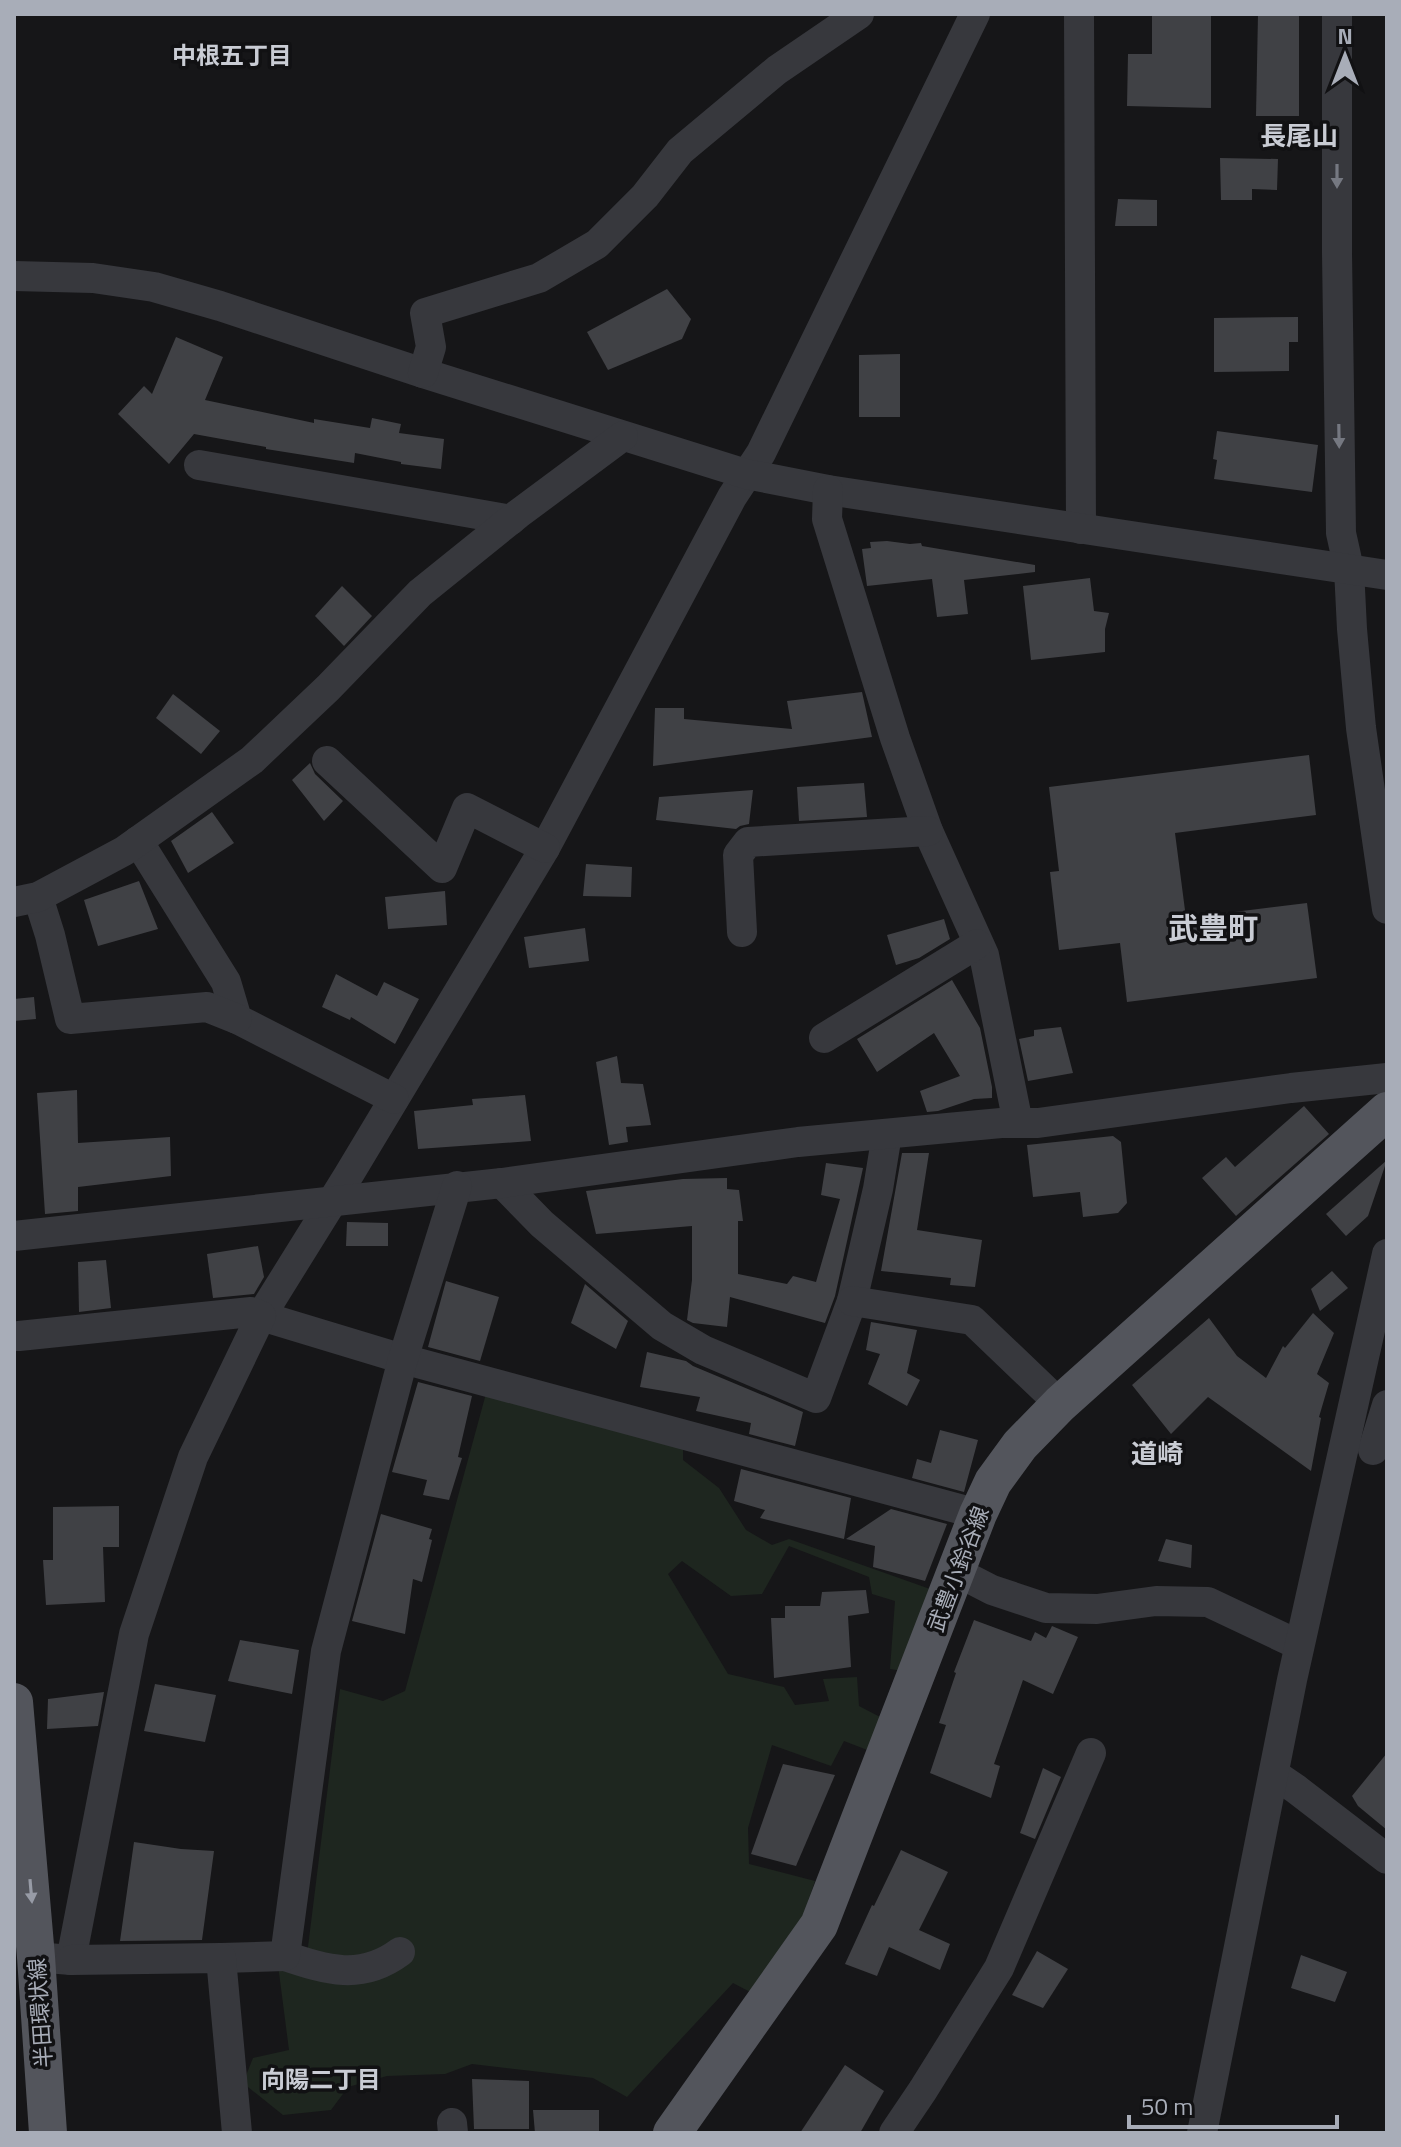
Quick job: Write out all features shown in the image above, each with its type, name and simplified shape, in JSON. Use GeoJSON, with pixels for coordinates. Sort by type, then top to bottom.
{"type":"FeatureCollection","features":[{"type":"Feature","properties":{"kind":"main road","name":"武豊小鈴谷線"},"geometry":{"type":"LineString","coordinates":[[672,2133],[819,1925],[993,1482],[1020,1445],[1060,1404],[1387,1111]]}},
{"type":"Feature","properties":{"kind":"main road","name":"半田環状線"},"geometry":{"type":"LineString","coordinates":[[14,1702],[54,1958],[48,2133]]}},
{"type":"Feature","properties":{"kind":"street"},"geometry":{"type":"LineString","coordinates":[[423,373],[431,347],[425,313],[539,278],[597,244],[645,196],[680,151],[777,70],[859,14]]}},
{"type":"Feature","properties":{"kind":"street"},"geometry":{"type":"LineString","coordinates":[[400,1952],[388,1961],[367,1969],[344,1971],[323,1969],[285,1956],[54,1958],[134,1634],[193,1457],[261,1316],[545,848],[732,497],[768,439],[975,14]]}},
{"type":"Feature","properties":{"kind":"street"},"geometry":{"type":"LineString","coordinates":[[1079,14],[1081,529]]}},
{"type":"Feature","properties":{"kind":"street"},"geometry":{"type":"LineString","coordinates":[[1337,14],[1341,533],[1349,569],[1361,728],[1387,909]]}},
{"type":"Feature","properties":{"kind":"street"},"geometry":{"type":"LineString","coordinates":[[14,276],[93,278],[154,287],[746,474],[828,490],[1387,575]]}},
{"type":"Feature","properties":{"kind":"street"},"geometry":{"type":"LineString","coordinates":[[394,1099],[237,1019],[207,1007],[70,1019],[50,935],[26,900],[124,851],[252,760],[328,688],[420,593],[623,436]]}},
{"type":"Feature","properties":{"kind":"street"},"geometry":{"type":"LineString","coordinates":[[199,465],[511,520]]}},
{"type":"Feature","properties":{"kind":"street"},"geometry":{"type":"LineString","coordinates":[[828,490],[827,519],[895,738],[928,831],[984,955],[1018,1123]]}},
{"type":"Feature","properties":{"kind":"street"},"geometry":{"type":"LineString","coordinates":[[327,761],[442,868],[467,808],[545,848]]}},
{"type":"Feature","properties":{"kind":"street"},"geometry":{"type":"LineString","coordinates":[[742,932],[738,855],[748,842],[928,831]]}},
{"type":"Feature","properties":{"kind":"street"},"geometry":{"type":"LineString","coordinates":[[138,841],[226,982],[237,1019]]}},
{"type":"Feature","properties":{"kind":"street"},"geometry":{"type":"LineString","coordinates":[[824,1038],[977,944]]}},
{"type":"Feature","properties":{"kind":"street"},"geometry":{"type":"LineString","coordinates":[[14,1236],[502,1183],[798,1142],[1052,1121],[1387,1078]]}},
{"type":"Feature","properties":{"kind":"street"},"geometry":{"type":"LineString","coordinates":[[502,1183],[542,1224],[662,1326],[703,1350],[816,1398],[852,1301],[878,1189],[887,1134]]}},
{"type":"Feature","properties":{"kind":"street"},"geometry":{"type":"LineString","coordinates":[[285,1956],[326,1651],[403,1359],[457,1186]]}},
{"type":"Feature","properties":{"kind":"street"},"geometry":{"type":"LineString","coordinates":[[1202,2133],[1299,1645],[1387,1254]]}},
{"type":"Feature","properties":{"kind":"street"},"geometry":{"type":"LineString","coordinates":[[852,1301],[972,1320],[1060,1404]]}},
{"type":"Feature","properties":{"kind":"street"},"geometry":{"type":"LineString","coordinates":[[19,1336],[251,1312],[403,1359],[978,1514]]}},
{"type":"Feature","properties":{"kind":"street"},"geometry":{"type":"LineString","coordinates":[[1373,1450],[1387,1405]]}},
{"type":"Feature","properties":{"kind":"street"},"geometry":{"type":"LineString","coordinates":[[957,1572],[992,1590],[1046,1608],[1097,1609],[1156,1601],[1208,1602],[1299,1645]]}},
{"type":"Feature","properties":{"kind":"street"},"geometry":{"type":"LineString","coordinates":[[894,2133],[999,1968],[1091,1753]]}},
{"type":"Feature","properties":{"kind":"street"},"geometry":{"type":"LineString","coordinates":[[1274,1774],[1387,1859]]}},
{"type":"Feature","properties":{"kind":"street"},"geometry":{"type":"LineString","coordinates":[[221,1958],[237,2133]]}},
{"type":"Feature","properties":{"kind":"shaded area"},"geometry":{"type":"Polygon","coordinates":[[[487,1390],[683,1443],[683,1460],[719,1488],[746,1530],[772,1545],[789,1539],[930,1589],[903,1671],[890,1669],[895,1601],[872,1594],[869,1577],[789,1546],[762,1594],[731,1596],[682,1561],[668,1574],[728,1674],[784,1687],[795,1705],[829,1701],[823,1679],[857,1677],[859,1706],[882,1718],[870,1751],[844,1741],[831,1766],[772,1745],[748,1828],[749,1864],[815,1881],[803,1916],[754,1994],[733,1983],[627,2097],[593,2078],[472,2064],[445,2074],[387,2076],[348,2087],[331,2110],[283,2115],[243,2083],[253,2058],[289,2050],[278,1965],[307,1955],[340,1689],[383,1701],[405,1691],[487,1390]]]}},
{"type":"Feature","properties":{"kind":"building"},"geometry":{"type":"Polygon","coordinates":[[[1152,14],[1211,14],[1211,108],[1127,106],[1128,54],[1152,54],[1152,14]]]}},
{"type":"Feature","properties":{"kind":"building"},"geometry":{"type":"Polygon","coordinates":[[[1258,14],[1299,14],[1299,116],[1256,116],[1258,14]]]}},
{"type":"Feature","properties":{"kind":"building"},"geometry":{"type":"Polygon","coordinates":[[[1220,158],[1278,159],[1277,190],[1252,189],[1252,200],[1221,200],[1220,158]]]}},
{"type":"Feature","properties":{"kind":"building"},"geometry":{"type":"Polygon","coordinates":[[[1118,199],[1157,200],[1157,226],[1115,226],[1118,199]]]}},
{"type":"Feature","properties":{"kind":"building"},"geometry":{"type":"Polygon","coordinates":[[[667,289],[691,319],[682,339],[608,370],[587,332],[667,289]]]}},
{"type":"Feature","properties":{"kind":"building"},"geometry":{"type":"Polygon","coordinates":[[[1298,317],[1298,342],[1289,342],[1289,371],[1214,372],[1214,318],[1298,317]]]}},
{"type":"Feature","properties":{"kind":"building"},"geometry":{"type":"Polygon","coordinates":[[[176,337],[223,357],[205,400],[314,423],[314,419],[370,428],[372,418],[401,424],[399,433],[444,439],[441,469],[401,464],[355,453],[354,463],[194,434],[169,464],[118,414],[144,386],[152,394],[176,337]]]}},
{"type":"Feature","properties":{"kind":"building"},"geometry":{"type":"Polygon","coordinates":[[[900,354],[900,417],[859,417],[859,355],[900,354]]]}},
{"type":"Feature","properties":{"kind":"building"},"geometry":{"type":"Polygon","coordinates":[[[1217,431],[1318,445],[1312,492],[1214,479],[1217,431]]]}},
{"type":"Feature","properties":{"kind":"building"},"geometry":{"type":"Polygon","coordinates":[[[870,542],[921,543],[922,546],[1035,565],[1035,572],[964,580],[968,614],[937,617],[932,579],[867,586],[862,549],[871,548],[870,542]]]}},
{"type":"Feature","properties":{"kind":"building"},"geometry":{"type":"Polygon","coordinates":[[[1090,578],[1094,611],[1109,613],[1105,652],[1031,660],[1023,586],[1090,578]]]}},
{"type":"Feature","properties":{"kind":"building"},"geometry":{"type":"Polygon","coordinates":[[[342,586],[372,616],[344,646],[315,616],[342,586]]]}},
{"type":"Feature","properties":{"kind":"building"},"geometry":{"type":"Polygon","coordinates":[[[862,692],[872,737],[653,766],[655,708],[684,708],[684,719],[792,729],[787,701],[862,692]]]}},
{"type":"Feature","properties":{"kind":"building"},"geometry":{"type":"Polygon","coordinates":[[[173,694],[220,731],[201,754],[156,718],[173,694]]]}},
{"type":"Feature","properties":{"kind":"building"},"geometry":{"type":"Polygon","coordinates":[[[1309,755],[1316,815],[1175,833],[1186,918],[1307,903],[1317,978],[1127,1002],[1120,943],[1059,950],[1050,872],[1059,871],[1049,787],[1309,755]]]}},
{"type":"Feature","properties":{"kind":"building"},"geometry":{"type":"Polygon","coordinates":[[[310,763],[315,774],[343,801],[324,821],[292,780],[310,763]]]}},
{"type":"Feature","properties":{"kind":"building"},"geometry":{"type":"Polygon","coordinates":[[[864,783],[867,817],[799,821],[797,787],[864,783]]]}},
{"type":"Feature","properties":{"kind":"building"},"geometry":{"type":"Polygon","coordinates":[[[753,790],[749,824],[736,829],[656,820],[659,797],[753,790]]]}},
{"type":"Feature","properties":{"kind":"building"},"geometry":{"type":"Polygon","coordinates":[[[212,812],[234,843],[188,873],[171,841],[212,812]]]}},
{"type":"Feature","properties":{"kind":"building"},"geometry":{"type":"Polygon","coordinates":[[[586,864],[632,867],[631,897],[583,896],[586,864]]]}},
{"type":"Feature","properties":{"kind":"building"},"geometry":{"type":"Polygon","coordinates":[[[139,881],[158,929],[98,946],[84,900],[139,881]]]}},
{"type":"Feature","properties":{"kind":"building"},"geometry":{"type":"Polygon","coordinates":[[[445,891],[447,925],[388,929],[385,897],[445,891]]]}},
{"type":"Feature","properties":{"kind":"building"},"geometry":{"type":"Polygon","coordinates":[[[944,919],[950,939],[919,958],[896,965],[887,935],[944,919]]]}},
{"type":"Feature","properties":{"kind":"building"},"geometry":{"type":"Polygon","coordinates":[[[585,928],[589,961],[529,968],[524,937],[585,928]]]}},
{"type":"Feature","properties":{"kind":"building"},"geometry":{"type":"Polygon","coordinates":[[[336,974],[377,996],[384,982],[419,999],[395,1044],[351,1017],[350,1020],[322,1007],[336,974]]]}},
{"type":"Feature","properties":{"kind":"building"},"geometry":{"type":"Polygon","coordinates":[[[952,980],[980,1028],[992,1098],[974,1099],[927,1112],[920,1091],[960,1076],[934,1033],[877,1072],[857,1039],[952,980]]]}},
{"type":"Feature","properties":{"kind":"building"},"geometry":{"type":"Polygon","coordinates":[[[34,997],[36,1019],[14,1021],[14,999],[34,997]]]}},
{"type":"Feature","properties":{"kind":"building"},"geometry":{"type":"Polygon","coordinates":[[[1061,1027],[1073,1073],[1028,1081],[1019,1039],[1034,1036],[1034,1030],[1061,1027]]]}},
{"type":"Feature","properties":{"kind":"building"},"geometry":{"type":"Polygon","coordinates":[[[617,1056],[621,1083],[643,1084],[651,1125],[626,1127],[628,1142],[609,1145],[596,1062],[617,1056]]]}},
{"type":"Feature","properties":{"kind":"building"},"geometry":{"type":"Polygon","coordinates":[[[77,1090],[78,1143],[170,1137],[171,1176],[78,1187],[78,1211],[45,1214],[37,1093],[77,1090]]]}},
{"type":"Feature","properties":{"kind":"building"},"geometry":{"type":"Polygon","coordinates":[[[525,1095],[531,1141],[418,1149],[414,1111],[473,1105],[472,1099],[525,1095]]]}},
{"type":"Feature","properties":{"kind":"building"},"geometry":{"type":"Polygon","coordinates":[[[1304,1106],[1329,1134],[1236,1216],[1202,1178],[1226,1157],[1235,1167],[1304,1106]]]}},
{"type":"Feature","properties":{"kind":"building"},"geometry":{"type":"Polygon","coordinates":[[[1113,1136],[1121,1142],[1127,1203],[1118,1213],[1083,1217],[1080,1192],[1033,1197],[1027,1145],[1113,1136]]]}},
{"type":"Feature","properties":{"kind":"building"},"geometry":{"type":"Polygon","coordinates":[[[902,1153],[929,1153],[917,1230],[982,1240],[975,1287],[950,1285],[951,1278],[881,1271],[902,1153]]]}},
{"type":"Feature","properties":{"kind":"building"},"geometry":{"type":"Polygon","coordinates":[[[1387,1160],[1368,1216],[1346,1236],[1326,1214],[1387,1160]]]}},
{"type":"Feature","properties":{"kind":"building"},"geometry":{"type":"Polygon","coordinates":[[[826,1163],[863,1168],[835,1296],[825,1323],[730,1297],[727,1327],[687,1320],[692,1280],[692,1226],[596,1234],[586,1191],[683,1179],[727,1178],[727,1189],[739,1190],[743,1221],[738,1221],[738,1274],[787,1284],[793,1276],[816,1282],[840,1199],[821,1195],[826,1163]]]}},
{"type":"Feature","properties":{"kind":"building"},"geometry":{"type":"Polygon","coordinates":[[[347,1222],[388,1223],[388,1246],[346,1246],[347,1222]]]}},
{"type":"Feature","properties":{"kind":"building"},"geometry":{"type":"Polygon","coordinates":[[[258,1246],[264,1277],[254,1294],[213,1298],[207,1254],[258,1246]]]}},
{"type":"Feature","properties":{"kind":"building"},"geometry":{"type":"Polygon","coordinates":[[[106,1260],[111,1308],[79,1312],[78,1262],[106,1260]]]}},
{"type":"Feature","properties":{"kind":"building"},"geometry":{"type":"Polygon","coordinates":[[[1332,1271],[1348,1288],[1320,1311],[1311,1289],[1332,1271]]]}},
{"type":"Feature","properties":{"kind":"building"},"geometry":{"type":"Polygon","coordinates":[[[446,1281],[499,1297],[480,1361],[428,1347],[446,1281]]]}},
{"type":"Feature","properties":{"kind":"building"},"geometry":{"type":"Polygon","coordinates":[[[585,1284],[628,1321],[616,1349],[571,1323],[585,1284]]]}},
{"type":"Feature","properties":{"kind":"building"},"geometry":{"type":"Polygon","coordinates":[[[1313,1313],[1334,1333],[1317,1374],[1329,1383],[1319,1417],[1311,1471],[1208,1397],[1171,1434],[1132,1385],[1209,1318],[1237,1356],[1266,1378],[1283,1346],[1285,1348],[1313,1313]]]}},
{"type":"Feature","properties":{"kind":"building"},"geometry":{"type":"Polygon","coordinates":[[[871,1322],[917,1330],[907,1373],[920,1380],[907,1406],[868,1384],[880,1354],[866,1350],[871,1322]]]}},
{"type":"Feature","properties":{"kind":"building"},"geometry":{"type":"Polygon","coordinates":[[[647,1352],[686,1361],[803,1412],[795,1446],[749,1434],[751,1423],[696,1411],[700,1397],[640,1387],[647,1352]]]}},
{"type":"Feature","properties":{"kind":"building"},"geometry":{"type":"Polygon","coordinates":[[[418,1382],[472,1396],[458,1457],[462,1458],[449,1500],[423,1495],[427,1480],[392,1472],[418,1382]]]}},
{"type":"Feature","properties":{"kind":"building"},"geometry":{"type":"Polygon","coordinates":[[[940,1430],[978,1440],[964,1492],[912,1478],[917,1459],[931,1463],[940,1430]]]}},
{"type":"Feature","properties":{"kind":"building"},"geometry":{"type":"Polygon","coordinates":[[[741,1469],[851,1498],[844,1539],[760,1518],[765,1510],[734,1501],[741,1469]]]}},
{"type":"Feature","properties":{"kind":"building"},"geometry":{"type":"Polygon","coordinates":[[[119,1506],[119,1547],[103,1547],[105,1602],[46,1605],[43,1560],[53,1560],[53,1507],[119,1506]]]}},
{"type":"Feature","properties":{"kind":"building"},"geometry":{"type":"Polygon","coordinates":[[[891,1509],[947,1524],[925,1581],[873,1567],[875,1546],[846,1539],[891,1509]]]}},
{"type":"Feature","properties":{"kind":"building"},"geometry":{"type":"Polygon","coordinates":[[[381,1514],[432,1529],[422,1582],[413,1579],[405,1634],[352,1621],[381,1514]]]}},
{"type":"Feature","properties":{"kind":"building"},"geometry":{"type":"Polygon","coordinates":[[[1166,1539],[1192,1545],[1191,1568],[1158,1561],[1166,1539]]]}},
{"type":"Feature","properties":{"kind":"building"},"geometry":{"type":"Polygon","coordinates":[[[866,1590],[869,1613],[848,1616],[851,1667],[774,1678],[771,1618],[785,1618],[785,1606],[820,1606],[822,1592],[866,1590]]]}},
{"type":"Feature","properties":{"kind":"building"},"geometry":{"type":"Polygon","coordinates":[[[974,1620],[1031,1641],[1035,1632],[1046,1638],[1052,1626],[1078,1637],[1053,1694],[1023,1680],[994,1764],[1000,1766],[991,1798],[930,1773],[946,1725],[939,1723],[974,1620]]]}},
{"type":"Feature","properties":{"kind":"building"},"geometry":{"type":"Polygon","coordinates":[[[240,1640],[299,1650],[292,1694],[228,1681],[240,1640]]]}},
{"type":"Feature","properties":{"kind":"building"},"geometry":{"type":"Polygon","coordinates":[[[155,1684],[216,1695],[205,1742],[144,1731],[155,1684]]]}},
{"type":"Feature","properties":{"kind":"building"},"geometry":{"type":"Polygon","coordinates":[[[104,1692],[98,1726],[47,1729],[48,1699],[104,1692]]]}},
{"type":"Feature","properties":{"kind":"building"},"geometry":{"type":"Polygon","coordinates":[[[1387,1753],[1387,1830],[1358,1806],[1352,1796],[1387,1753]]]}},
{"type":"Feature","properties":{"kind":"building"},"geometry":{"type":"Polygon","coordinates":[[[783,1764],[835,1775],[796,1866],[751,1854],[783,1764]]]}},
{"type":"Feature","properties":{"kind":"building"},"geometry":{"type":"Polygon","coordinates":[[[1043,1768],[1061,1777],[1035,1839],[1020,1833],[1043,1768]]]}},
{"type":"Feature","properties":{"kind":"building"},"geometry":{"type":"Polygon","coordinates":[[[134,1842],[214,1851],[202,1940],[120,1941],[134,1842]]]}},
{"type":"Feature","properties":{"kind":"building"},"geometry":{"type":"Polygon","coordinates":[[[901,1850],[948,1872],[919,1930],[950,1944],[940,1970],[889,1947],[877,1976],[845,1964],[901,1850]]]}},
{"type":"Feature","properties":{"kind":"building"},"geometry":{"type":"Polygon","coordinates":[[[1037,1951],[1068,1969],[1043,2008],[1012,1995],[1037,1951]]]}},
{"type":"Feature","properties":{"kind":"building"},"geometry":{"type":"Polygon","coordinates":[[[1301,1955],[1347,1972],[1335,2002],[1291,1988],[1301,1955]]]}},
{"type":"Feature","properties":{"kind":"building"},"geometry":{"type":"Polygon","coordinates":[[[845,2065],[884,2091],[860,2133],[800,2133],[845,2065]]]}},
{"type":"Feature","properties":{"kind":"building"},"geometry":{"type":"Polygon","coordinates":[[[472,2079],[529,2081],[529,2129],[474,2129],[472,2079]]]}},
{"type":"Feature","properties":{"kind":"building"},"geometry":{"type":"Polygon","coordinates":[[[533,2110],[599,2110],[599,2133],[535,2133],[533,2110]]]}},
{"type":"Feature","properties":{"kind":"district","name":"中根五丁目"},"geometry":{"type":"Point","coordinates":[232,56]}},
{"type":"Feature","properties":{"kind":"district","name":"長尾山"},"geometry":{"type":"Point","coordinates":[1299,136]}},
{"type":"Feature","properties":{"kind":"district","name":"武豊町"},"geometry":{"type":"Point","coordinates":[1213,929]}},
{"type":"Feature","properties":{"kind":"district","name":"道崎"},"geometry":{"type":"Point","coordinates":[1157,1454]}},
{"type":"Feature","properties":{"kind":"district","name":"向陽二丁目"},"geometry":{"type":"Point","coordinates":[321,2080]}}]}
